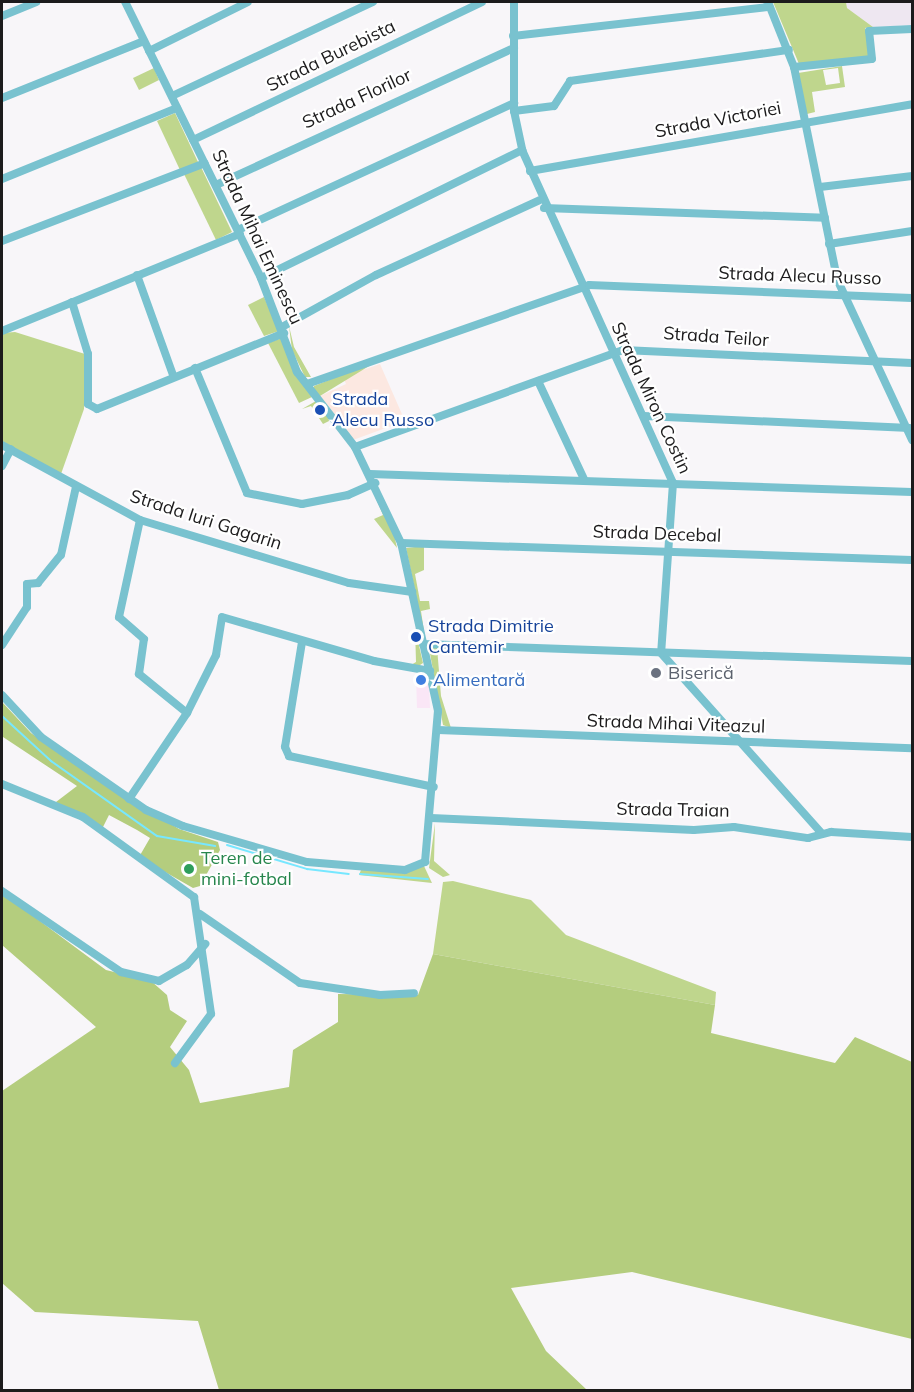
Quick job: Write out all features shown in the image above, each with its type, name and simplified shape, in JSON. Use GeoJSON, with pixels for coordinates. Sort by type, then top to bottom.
{"type":"FeatureCollection","features":[{"type":"Feature","properties":{"kind":"street"},"geometry":{"type":"LineString","coordinates":[[2,16],[36,2]]}},
{"type":"Feature","properties":{"kind":"street","name":"Strada Mihai Eminescu"},"geometry":{"type":"LineString","coordinates":[[125,2],[261,278],[306,384],[355,447],[375,483],[401,543],[430,671],[438,730],[425,861],[405,870],[307,862],[183,826],[129,799]]}},
{"type":"Feature","properties":{"kind":"street"},"geometry":{"type":"LineString","coordinates":[[149,51],[248,2]]}},
{"type":"Feature","properties":{"kind":"street"},"geometry":{"type":"LineString","coordinates":[[172,96],[372,2]]}},
{"type":"Feature","properties":{"kind":"street","name":"Strada Burebista"},"geometry":{"type":"LineString","coordinates":[[194,140],[482,2]]}},
{"type":"Feature","properties":{"kind":"street","name":"Strada Miron Costin"},"geometry":{"type":"LineString","coordinates":[[514,2],[514,107],[522,150],[542,204],[644,416],[672,483],[661,653]]}},
{"type":"Feature","properties":{"kind":"street"},"geometry":{"type":"LineString","coordinates":[[513,36],[769,4],[794,67],[820,187],[829,244],[844,295],[874,361],[910,428],[912,440]]}},
{"type":"Feature","properties":{"kind":"street"},"geometry":{"type":"LineString","coordinates":[[794,67],[872,59],[869,32],[912,28]]}},
{"type":"Feature","properties":{"kind":"street"},"geometry":{"type":"LineString","coordinates":[[2,98],[144,41]]}},
{"type":"Feature","properties":{"kind":"street","name":"Strada Florilor"},"geometry":{"type":"LineString","coordinates":[[216,185],[514,48]]}},
{"type":"Feature","properties":{"kind":"street"},"geometry":{"type":"LineString","coordinates":[[2,331],[239,232],[514,107],[554,106],[570,81],[789,50]]}},
{"type":"Feature","properties":{"kind":"street","name":"Strada Victoriei"},"geometry":{"type":"LineString","coordinates":[[530,171],[806,120],[912,104]]}},
{"type":"Feature","properties":{"kind":"street"},"geometry":{"type":"LineString","coordinates":[[2,179],[177,108]]}},
{"type":"Feature","properties":{"kind":"street"},"geometry":{"type":"LineString","coordinates":[[261,278],[522,150]]}},
{"type":"Feature","properties":{"kind":"street"},"geometry":{"type":"LineString","coordinates":[[2,241],[205,163]]}},
{"type":"Feature","properties":{"kind":"street"},"geometry":{"type":"LineString","coordinates":[[820,187],[912,176]]}},
{"type":"Feature","properties":{"kind":"street"},"geometry":{"type":"LineString","coordinates":[[72,302],[88,354],[91,408],[195,368],[283,330],[376,275],[542,204],[825,218]]}},
{"type":"Feature","properties":{"kind":"street"},"geometry":{"type":"LineString","coordinates":[[829,244],[912,231]]}},
{"type":"Feature","properties":{"kind":"street"},"geometry":{"type":"LineString","coordinates":[[137,275],[173,375]]}},
{"type":"Feature","properties":{"kind":"street","name":"Strada Alecu Russo"},"geometry":{"type":"LineString","coordinates":[[306,384],[581,286],[912,298]]}},
{"type":"Feature","properties":{"kind":"street","name":"Strada Teilor"},"geometry":{"type":"LineString","coordinates":[[355,447],[613,353],[634,348],[912,363]]}},
{"type":"Feature","properties":{"kind":"street"},"geometry":{"type":"LineString","coordinates":[[195,368],[239,485],[247,493],[302,504],[348,495],[375,483]]}},
{"type":"Feature","properties":{"kind":"street"},"geometry":{"type":"LineString","coordinates":[[538,381],[584,479]]}},
{"type":"Feature","properties":{"kind":"street"},"geometry":{"type":"LineString","coordinates":[[644,416],[910,428]]}},
{"type":"Feature","properties":{"kind":"street","name":"Strada Iuri Gagarin"},"geometry":{"type":"LineString","coordinates":[[2,445],[76,487],[140,519],[349,583],[412,592]]}},
{"type":"Feature","properties":{"kind":"street"},"geometry":{"type":"LineString","coordinates":[[2,466],[11,449]]}},
{"type":"Feature","properties":{"kind":"street"},"geometry":{"type":"LineString","coordinates":[[370,474],[584,479],[912,492]]}},
{"type":"Feature","properties":{"kind":"street"},"geometry":{"type":"LineString","coordinates":[[2,645],[27,607],[26,586],[38,583],[61,555],[76,487]]}},
{"type":"Feature","properties":{"kind":"street"},"geometry":{"type":"LineString","coordinates":[[140,519],[119,617],[144,639],[139,674],[187,713]]}},
{"type":"Feature","properties":{"kind":"street","name":"Strada Decebal"},"geometry":{"type":"LineString","coordinates":[[401,543],[912,560]]}},
{"type":"Feature","properties":{"kind":"street"},"geometry":{"type":"LineString","coordinates":[[2,696],[41,737],[129,799],[187,713],[216,655],[222,617],[302,642],[430,671]]}},
{"type":"Feature","properties":{"kind":"street"},"geometry":{"type":"LineString","coordinates":[[302,642],[286,753],[296,760],[434,788]]}},
{"type":"Feature","properties":{"kind":"street"},"geometry":{"type":"LineString","coordinates":[[423,644],[912,661]]}},
{"type":"Feature","properties":{"kind":"street"},"geometry":{"type":"LineString","coordinates":[[661,653],[737,742],[822,834]]}},
{"type":"Feature","properties":{"kind":"street","name":"Strada Mihai Viteazul"},"geometry":{"type":"LineString","coordinates":[[438,730],[912,748]]}},
{"type":"Feature","properties":{"kind":"street"},"geometry":{"type":"LineString","coordinates":[[2,784],[82,817],[132,856],[175,878],[194,897],[200,914],[205,944],[211,1014],[175,1063]]}},
{"type":"Feature","properties":{"kind":"street","name":"Strada Traian"},"geometry":{"type":"LineString","coordinates":[[431,818],[694,830],[734,827],[808,838],[822,834],[912,837]]}},
{"type":"Feature","properties":{"kind":"street"},"geometry":{"type":"LineString","coordinates":[[2,891],[121,972],[159,981],[187,964],[205,944]]}},
{"type":"Feature","properties":{"kind":"street"},"geometry":{"type":"LineString","coordinates":[[200,914],[300,983],[380,995],[414,993]]}},
{"type":"Feature","properties":{"kind":"shaded area"},"geometry":{"type":"Polygon","coordinates":[[[846,2],[912,2],[912,25],[873,27],[847,8],[846,2]]]}},
{"type":"Feature","properties":{"kind":"shaded area"},"geometry":{"type":"Polygon","coordinates":[[[380,364],[405,421],[353,440],[320,396],[346,384],[343,377],[380,364]]]}},
{"type":"Feature","properties":{"kind":"shaded area"},"geometry":{"type":"Polygon","coordinates":[[[416,677],[429,683],[430,708],[417,708],[416,677]]]}},
{"type":"Feature","properties":{"kind":"green space"},"geometry":{"type":"Polygon","coordinates":[[[773,2],[846,2],[847,8],[873,27],[865,28],[870,57],[799,64],[773,2]]]}},
{"type":"Feature","properties":{"kind":"green space"},"geometry":{"type":"Polygon","coordinates":[[[842,66],[845,87],[812,92],[815,112],[807,114],[798,73],[842,66]],[[838,68],[823,70],[826,85],[840,83],[838,68]]]}},
{"type":"Feature","properties":{"kind":"green space"},"geometry":{"type":"Polygon","coordinates":[[[154,68],[159,80],[139,90],[133,78],[154,68]]]}},
{"type":"Feature","properties":{"kind":"green space"},"geometry":{"type":"Polygon","coordinates":[[[175,113],[198,162],[180,170],[157,121],[175,113]]]}},
{"type":"Feature","properties":{"kind":"green space"},"geometry":{"type":"Polygon","coordinates":[[[201,167],[232,232],[216,240],[184,174],[201,167]]]}},
{"type":"Feature","properties":{"kind":"green space"},"geometry":{"type":"Polygon","coordinates":[[[264,297],[279,331],[264,336],[248,305],[264,297]]]}},
{"type":"Feature","properties":{"kind":"green space"},"geometry":{"type":"Polygon","coordinates":[[[289,326],[294,347],[311,377],[305,377],[292,350],[289,326]]]}},
{"type":"Feature","properties":{"kind":"green space"},"geometry":{"type":"Polygon","coordinates":[[[15,332],[85,354],[84,409],[61,474],[2,441],[2,333],[15,332]]]}},
{"type":"Feature","properties":{"kind":"green space"},"geometry":{"type":"Polygon","coordinates":[[[282,338],[312,397],[299,403],[268,343],[282,338]]]}},
{"type":"Feature","properties":{"kind":"green space"},"geometry":{"type":"Polygon","coordinates":[[[379,360],[320,396],[313,389],[314,386],[379,360]]]}},
{"type":"Feature","properties":{"kind":"green space"},"geometry":{"type":"Polygon","coordinates":[[[316,401],[331,420],[323,424],[311,406],[302,409],[316,401]]]}},
{"type":"Feature","properties":{"kind":"green space"},"geometry":{"type":"Polygon","coordinates":[[[372,489],[394,534],[397,548],[374,519],[383,515],[372,489]]]}},
{"type":"Feature","properties":{"kind":"green space"},"geometry":{"type":"Polygon","coordinates":[[[424,546],[424,570],[415,574],[420,601],[429,601],[430,609],[421,611],[425,638],[406,548],[424,546]]]}},
{"type":"Feature","properties":{"kind":"green space"},"geometry":{"type":"Polygon","coordinates":[[[415,628],[423,663],[420,665],[411,665],[416,662],[415,628]]]}},
{"type":"Feature","properties":{"kind":"green space"},"geometry":{"type":"Polygon","coordinates":[[[437,647],[441,696],[451,728],[443,725],[429,648],[437,647]]]}},
{"type":"Feature","properties":{"kind":"green space"},"geometry":{"type":"Polygon","coordinates":[[[2,702],[31,733],[84,770],[179,829],[218,842],[220,850],[200,886],[193,888],[139,857],[150,838],[137,830],[109,815],[101,831],[56,802],[77,786],[3,737],[2,702]]]}},
{"type":"Feature","properties":{"kind":"green space"},"geometry":{"type":"Polygon","coordinates":[[[435,823],[434,861],[450,875],[443,877],[429,868],[435,823]]]}},
{"type":"Feature","properties":{"kind":"green space"},"geometry":{"type":"Polygon","coordinates":[[[424,866],[432,883],[359,875],[361,870],[424,866]]]}},
{"type":"Feature","properties":{"kind":"green space"},"geometry":{"type":"Polygon","coordinates":[[[453,881],[531,900],[566,935],[716,992],[715,1005],[433,954],[443,882],[453,881]]]}},
{"type":"Feature","properties":{"kind":"green space"},"geometry":{"type":"Polygon","coordinates":[[[2,893],[106,970],[151,981],[167,995],[170,1010],[187,1021],[170,1047],[189,1070],[200,1103],[289,1087],[293,1050],[338,1022],[338,994],[418,995],[433,954],[715,1005],[711,1033],[835,1063],[855,1037],[912,1062],[912,1339],[632,1272],[511,1288],[546,1351],[587,1390],[219,1390],[198,1321],[35,1312],[2,1283],[2,1091],[96,1027],[2,945],[2,893]]]}},
{"type":"Feature","properties":{"kind":"waterway"},"geometry":{"type":"LineString","coordinates":[[2,716],[51,761],[157,836],[215,846]]}},
{"type":"Feature","properties":{"kind":"waterway"},"geometry":{"type":"LineString","coordinates":[[227,845],[307,869],[349,874]]}},
{"type":"Feature","properties":{"kind":"waterway"},"geometry":{"type":"LineString","coordinates":[[360,874],[428,879]]}},
{"type":"Feature","properties":{"kind":"place","name":"Strada Alecu Russo"},"geometry":{"type":"Point","coordinates":[320,410]}},
{"type":"Feature","properties":{"kind":"place","name":"Strada Dimitrie Cantemir"},"geometry":{"type":"Point","coordinates":[416,637]}},
{"type":"Feature","properties":{"kind":"place","name":"Biserică"},"geometry":{"type":"Point","coordinates":[656,673]}},
{"type":"Feature","properties":{"kind":"place","name":"Alimentară"},"geometry":{"type":"Point","coordinates":[421,680]}},
{"type":"Feature","properties":{"kind":"place","name":"Teren de mini-fotbal"},"geometry":{"type":"Point","coordinates":[189,869]}}]}
